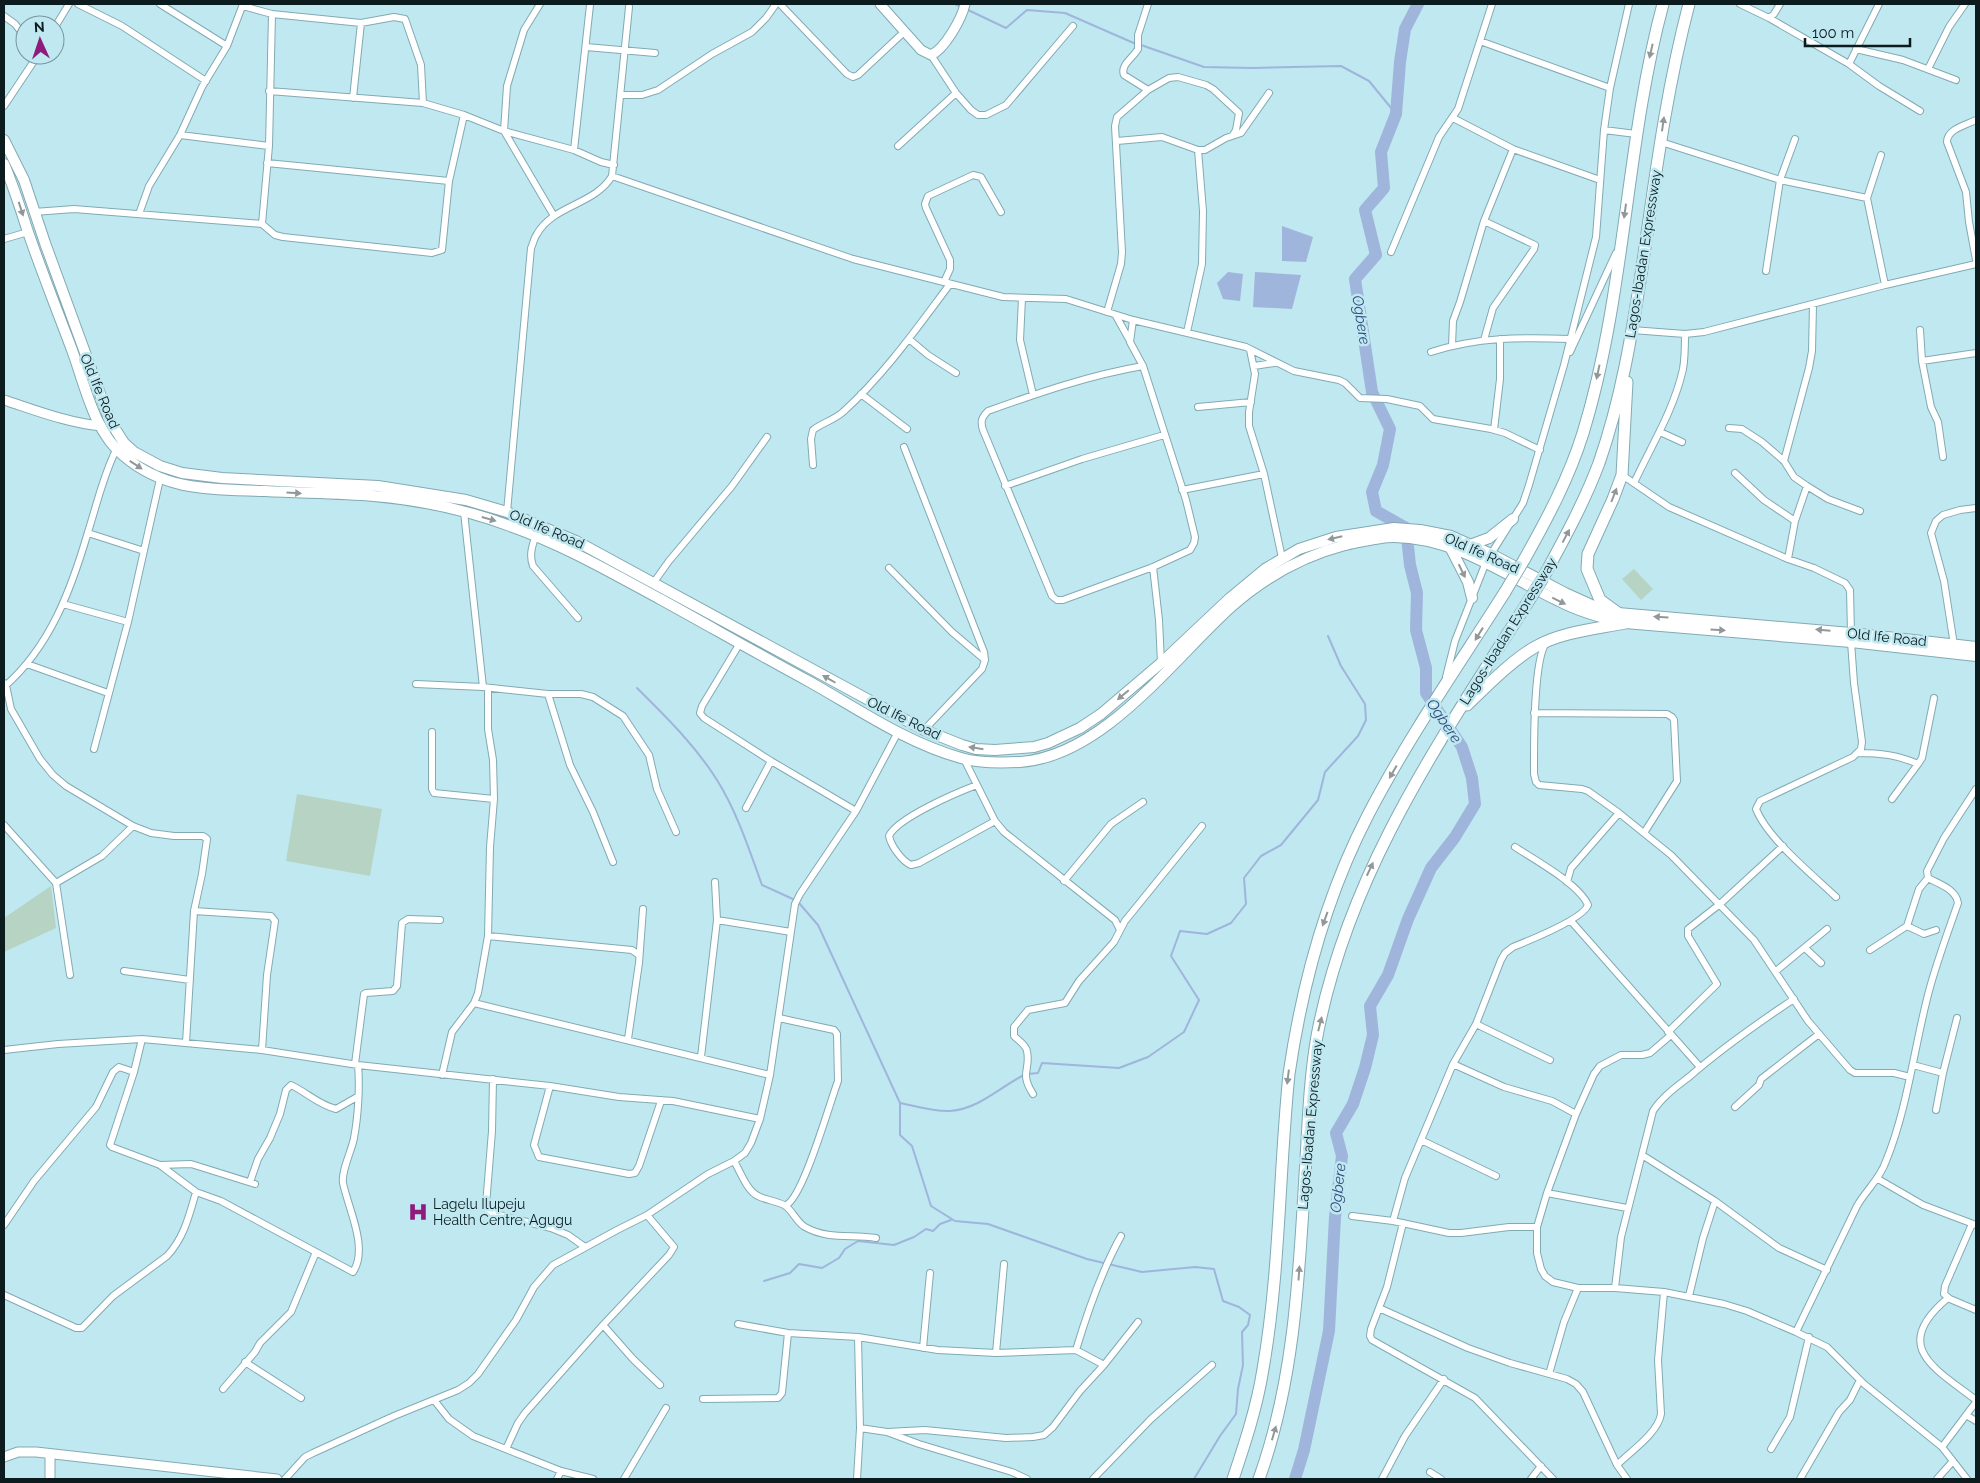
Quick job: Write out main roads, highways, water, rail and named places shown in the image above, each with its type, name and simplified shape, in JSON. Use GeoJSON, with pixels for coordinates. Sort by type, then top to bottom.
{"type":"FeatureCollection","features":[{"type":"Feature","properties":{"kind":"highway","name":"Lagos-Ibadan Expressway"},"geometry":{"type":"LineString","coordinates":[[1233,1479],[1245,1445],[1263,1369],[1271,1312],[1288,1074],[1294,1036],[1312,960],[1340,876],[1368,815],[1442,691],[1524,560],[1563,486],[1583,434],[1602,351],[1621,244],[1646,71],[1663,4]]}},
{"type":"Feature","properties":{"kind":"highway","name":"Lagos-Ibadan Expressway"},"geometry":{"type":"LineString","coordinates":[[1259,1479],[1275,1431],[1283,1396],[1297,1302],[1311,1081],[1317,1036],[1340,948],[1367,876],[1405,800],[1543,578],[1568,534],[1599,464],[1613,417],[1626,361],[1672,70],[1689,4]]}},
{"type":"Feature","properties":{"kind":"highway"},"geometry":{"type":"LineString","coordinates":[[1621,618],[1600,600],[1587,569],[1588,554],[1622,475],[1626,424],[1626,361]]}},
{"type":"Feature","properties":{"kind":"highway"},"geometry":{"type":"LineString","coordinates":[[1455,717],[1528,651],[1547,642],[1621,618]]}},
{"type":"Feature","properties":{"kind":"main road"},"geometry":{"type":"LineString","coordinates":[[880,4],[921,50],[931,55],[940,50],[962,15],[965,4]]}},
{"type":"Feature","properties":{"kind":"main road","name":"Old Ife Road"},"geometry":{"type":"LineString","coordinates":[[4,140],[24,180],[110,421],[124,443],[134,452],[160,466],[196,476],[378,486],[466,500],[507,512],[576,541],[869,702],[924,730],[962,745],[976,748],[1015,749],[1048,744],[1080,728],[1101,714],[1161,663],[1230,598],[1265,569],[1299,549],[1336,537],[1394,532],[1450,536],[1470,545],[1560,602],[1594,616],[1851,637],[1976,656]]}},
{"type":"Feature","properties":{"kind":"main road","name":"Old Ife Road"},"geometry":{"type":"LineString","coordinates":[[4,164],[85,388],[101,426],[116,450],[141,469],[160,478],[197,488],[376,496],[464,512],[536,535],[609,569],[898,732],[964,759],[1021,762],[1055,754],[1090,737],[1156,682],[1234,605],[1281,571],[1305,559],[1338,547],[1394,532]]}},
{"type":"Feature","properties":{"kind":"main road"},"geometry":{"type":"LineString","coordinates":[[13,185],[24,180]]}},
{"type":"Feature","properties":{"kind":"main road"},"geometry":{"type":"LineString","coordinates":[[4,400],[87,425],[101,426]]}},
{"type":"Feature","properties":{"kind":"main road"},"geometry":{"type":"LineString","coordinates":[[1470,545],[1490,538],[1513,519]]}},
{"type":"Feature","properties":{"kind":"main road","name":"Old Ife Road"},"geometry":{"type":"LineString","coordinates":[[1420,535],[1489,558]]}},
{"type":"Feature","properties":{"kind":"main road"},"geometry":{"type":"LineString","coordinates":[[1448,545],[1464,575],[1472,598]]}},
{"type":"Feature","properties":{"kind":"main road"},"geometry":{"type":"LineString","coordinates":[[644,590],[653,582]]}},
{"type":"Feature","properties":{"kind":"main road","name":"Old Ife Road"},"geometry":{"type":"LineString","coordinates":[[1874,640],[1976,647]]}},
{"type":"Feature","properties":{"kind":"main road"},"geometry":{"type":"LineString","coordinates":[[1148,674],[1156,682]]}},
{"type":"Feature","properties":{"kind":"main road"},"geometry":{"type":"LineString","coordinates":[[4,1456],[18,1452],[50,1454],[277,1479]]}},
{"type":"Feature","properties":{"kind":"main road"},"geometry":{"type":"LineString","coordinates":[[50,1454],[50,1479]]}},
{"type":"Feature","properties":{"kind":"water"},"geometry":{"type":"Polygon","coordinates":[[[1282,226],[1313,237],[1306,262],[1282,261],[1282,226]]]}},
{"type":"Feature","properties":{"kind":"water"},"geometry":{"type":"Polygon","coordinates":[[[1228,272],[1243,274],[1240,301],[1223,299],[1217,283],[1228,272]]]}},
{"type":"Feature","properties":{"kind":"water"},"geometry":{"type":"Polygon","coordinates":[[[1255,272],[1301,275],[1292,309],[1253,307],[1255,272]]]}},
{"type":"Feature","properties":{"kind":"waterway"},"geometry":{"type":"LineString","coordinates":[[955,4],[961,7]]}},
{"type":"Feature","properties":{"kind":"waterway","name":"Ogbere"},"geometry":{"type":"LineString","coordinates":[[1295,1479],[1304,1450],[1329,1331],[1335,1217],[1342,1156],[1336,1133],[1353,1104],[1365,1068],[1373,1035],[1370,1006],[1388,975],[1408,919],[1431,868],[1455,837],[1475,804],[1472,778],[1462,747],[1426,693],[1426,668],[1416,630],[1417,593],[1410,565],[1406,528],[1376,511],[1372,492],[1383,465],[1390,429],[1372,392],[1355,279],[1376,255],[1365,210],[1384,188],[1381,152],[1396,114],[1405,29],[1418,4]]}},
{"type":"Feature","properties":{"kind":"waterway"},"geometry":{"type":"LineString","coordinates":[[966,9],[1006,28],[1027,10],[1065,13],[1136,44]]}},
{"type":"Feature","properties":{"kind":"waterway"},"geometry":{"type":"LineString","coordinates":[[1141,45],[1204,67],[1341,66],[1369,81],[1396,114]]}},
{"type":"Feature","properties":{"kind":"waterway"},"geometry":{"type":"LineString","coordinates":[[1028,1074],[1038,1073],[1042,1063],[1119,1068],[1148,1057],[1184,1032],[1199,1000],[1171,956],[1180,931],[1207,934],[1231,923],[1246,904],[1244,878],[1261,856],[1281,845],[1318,800],[1325,772],[1358,736],[1366,720],[1365,704],[1341,666],[1328,636]]}},
{"type":"Feature","properties":{"kind":"waterway"},"geometry":{"type":"LineString","coordinates":[[637,688],[690,743],[717,780],[737,818],[762,885],[795,900]]}},
{"type":"Feature","properties":{"kind":"waterway"},"geometry":{"type":"LineString","coordinates":[[799,903],[818,925],[900,1103],[900,1135],[912,1146],[931,1206],[955,1221],[988,1224],[1087,1259],[1142,1272],[1195,1267],[1214,1269],[1223,1301],[1239,1307],[1250,1315],[1248,1325],[1242,1332],[1243,1365],[1238,1389],[1236,1414],[1194,1479]]}},
{"type":"Feature","properties":{"kind":"waterway"},"geometry":{"type":"LineString","coordinates":[[900,1103],[938,1111],[961,1109],[980,1102],[1024,1075]]}},
{"type":"Feature","properties":{"kind":"waterway"},"geometry":{"type":"LineString","coordinates":[[764,1281],[790,1273],[799,1264],[822,1268],[839,1258],[845,1249],[858,1241],[894,1245],[914,1237],[926,1229],[933,1231],[940,1224],[951,1220]]}},
{"type":"Feature","properties":{"kind":"place","name":"Lagelu Ilupeju Health Centre, Agugu"},"geometry":{"type":"Point","coordinates":[418,1212]}}]}
